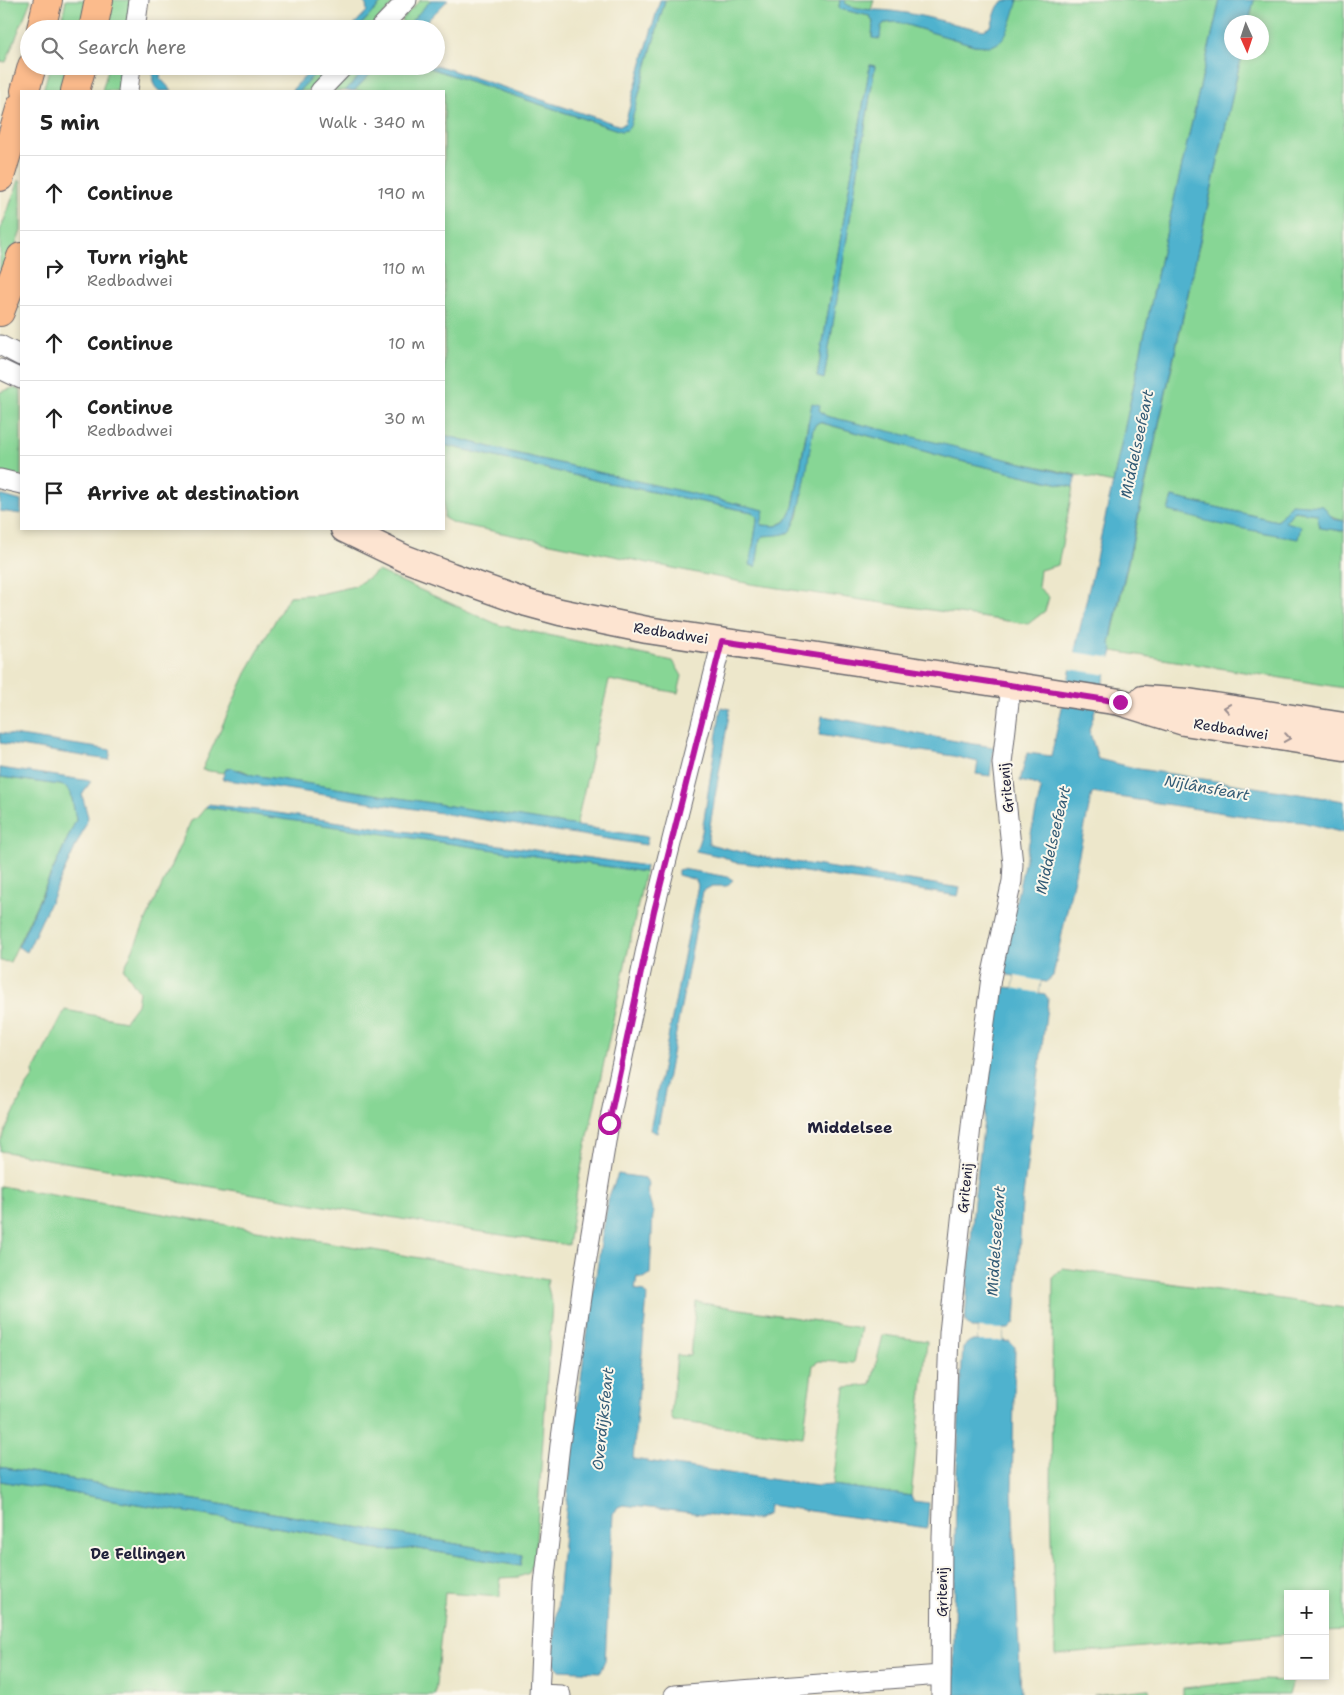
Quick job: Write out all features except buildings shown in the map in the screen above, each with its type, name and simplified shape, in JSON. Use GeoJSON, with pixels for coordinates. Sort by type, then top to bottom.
{"type":"FeatureCollection","features":[{"type":"Feature","properties":{"kind":"main road"},"geometry":{"type":"LineString","coordinates":[[43,20],[48,0]]}},
{"type":"Feature","properties":{"kind":"main road"},"geometry":{"type":"LineString","coordinates":[[95,20],[99,0]]}},
{"type":"Feature","properties":{"kind":"main road"},"geometry":{"type":"LineString","coordinates":[[25,90],[29,75]]}},
{"type":"Feature","properties":{"kind":"main road"},"geometry":{"type":"LineString","coordinates":[[75,90],[79,75]]}},
{"type":"Feature","properties":{"kind":"main road"},"geometry":{"type":"LineString","coordinates":[[0,177],[20,109]]}},
{"type":"Feature","properties":{"kind":"main road"},"geometry":{"type":"LineString","coordinates":[[0,312],[20,260]]}},
{"type":"Feature","properties":{"kind":"street"},"geometry":{"type":"LineString","coordinates":[[136,20],[139,0]]}},
{"type":"Feature","properties":{"kind":"street"},"geometry":{"type":"LineString","coordinates":[[388,20],[407,0]]}},
{"type":"Feature","properties":{"kind":"street"},"geometry":{"type":"LineString","coordinates":[[128,90],[130,75]]}},
{"type":"Feature","properties":{"kind":"street"},"geometry":{"type":"LineString","coordinates":[[321,90],[335,75]]}},
{"type":"Feature","properties":{"kind":"street"},"geometry":{"type":"LineString","coordinates":[[0,345],[20,355]]}},
{"type":"Feature","properties":{"kind":"street"},"geometry":{"type":"LineString","coordinates":[[0,369],[20,379]]}},
{"type":"Feature","properties":{"kind":"street"},"geometry":{"type":"LineString","coordinates":[[0,479],[20,484]]}},
{"type":"Feature","properties":{"kind":"street","name":"Redbadwei"},"geometry":{"type":"LineString","coordinates":[[346,530],[404,558],[483,588],[527,603],[612,623],[1120,702],[1184,722],[1344,747]]}},
{"type":"Feature","properties":{"kind":"street"},"geometry":{"type":"LineString","coordinates":[[561,1695],[539,1694],[544,1585],[560,1445],[584,1276],[606,1142],[654,911],[722,641]]}},
{"type":"Feature","properties":{"kind":"street","name":"Gritenij"},"geometry":{"type":"LineString","coordinates":[[941,1695],[942,1537],[949,1333],[972,1117],[991,978],[1012,881],[1013,864],[1002,763],[1011,685]]}},
{"type":"Feature","properties":{"kind":"street","name":"Redbadwei"},"geometry":{"type":"LineString","coordinates":[[1120,702],[1144,699],[1188,702],[1344,726]]}},
{"type":"Feature","properties":{"kind":"street"},"geometry":{"type":"LineString","coordinates":[[674,1695],[941,1674]]}},
{"type":"Feature","properties":{"kind":"green space"},"geometry":{"type":"Polygon","coordinates":[[[0,0],[31,0],[23,20],[20,20],[20,27],[6,62],[0,61],[0,0]]]}},
{"type":"Feature","properties":{"kind":"green space"},"geometry":{"type":"Polygon","coordinates":[[[66,0],[90,0],[85,20],[62,20],[66,0]]]}},
{"type":"Feature","properties":{"kind":"green space"},"geometry":{"type":"Polygon","coordinates":[[[108,0],[133,0],[130,20],[107,20],[108,0]]]}},
{"type":"Feature","properties":{"kind":"green space"},"geometry":{"type":"Polygon","coordinates":[[[384,0],[397,0],[378,20],[365,20],[384,0]]]}},
{"type":"Feature","properties":{"kind":"green space"},"geometry":{"type":"Polygon","coordinates":[[[420,0],[431,0],[412,20],[402,19],[420,0]]]}},
{"type":"Feature","properties":{"kind":"green space"},"geometry":{"type":"Polygon","coordinates":[[[665,0],[840,0],[840,9],[870,16],[873,22],[872,38],[884,23],[897,22],[974,45],[985,46],[1007,30],[1018,0],[1220,0],[1162,252],[1113,483],[954,448],[826,416],[819,410],[808,422],[793,507],[786,521],[776,526],[761,525],[763,510],[445,435],[445,90],[355,90],[369,75],[445,75],[445,73],[621,131],[627,130],[630,126],[665,0]],[[870,65],[817,377],[824,378],[875,66],[870,65]]]}},
{"type":"Feature","properties":{"kind":"green space"},"geometry":{"type":"Polygon","coordinates":[[[845,0],[874,0],[871,10],[849,6],[845,3],[845,0]]]}},
{"type":"Feature","properties":{"kind":"green space"},"geometry":{"type":"Polygon","coordinates":[[[1254,0],[1344,0],[1344,521],[1291,504],[1277,521],[1172,497],[1168,511],[1285,522],[1294,511],[1317,514],[1321,528],[1344,531],[1344,688],[1113,651],[1110,644],[1240,60],[1269,60],[1269,15],[1251,15],[1254,0]]]}},
{"type":"Feature","properties":{"kind":"green space"},"geometry":{"type":"Polygon","coordinates":[[[47,75],[70,75],[66,90],[43,90],[47,75]]]}},
{"type":"Feature","properties":{"kind":"green space"},"geometry":{"type":"Polygon","coordinates":[[[106,75],[123,75],[120,90],[102,90],[106,75]]]}},
{"type":"Feature","properties":{"kind":"green space"},"geometry":{"type":"Polygon","coordinates":[[[314,75],[325,75],[311,90],[300,90],[314,75]]]}},
{"type":"Feature","properties":{"kind":"green space"},"geometry":{"type":"Polygon","coordinates":[[[348,75],[360,75],[346,90],[334,90],[348,75]]]}},
{"type":"Feature","properties":{"kind":"green space"},"geometry":{"type":"Polygon","coordinates":[[[19,180],[20,234],[0,287],[0,231],[19,180]]]}},
{"type":"Feature","properties":{"kind":"green space"},"geometry":{"type":"Polygon","coordinates":[[[13,388],[20,390],[20,477],[0,472],[0,392],[13,388]]]}},
{"type":"Feature","properties":{"kind":"green space"},"geometry":{"type":"Polygon","coordinates":[[[819,422],[956,460],[1073,487],[1058,565],[1040,570],[1038,587],[1049,597],[1045,611],[1028,624],[751,584],[453,523],[445,519],[445,445],[599,481],[752,512],[757,517],[757,521],[750,565],[756,567],[759,539],[763,536],[788,533],[798,517],[813,428],[819,422]]]}},
{"type":"Feature","properties":{"kind":"green space"},"geometry":{"type":"Polygon","coordinates":[[[378,571],[499,625],[673,661],[682,676],[678,693],[609,680],[576,826],[252,775],[242,770],[226,769],[224,773],[202,770],[248,669],[289,596],[320,594],[355,586],[378,571]]]}},
{"type":"Feature","properties":{"kind":"green space"},"geometry":{"type":"Polygon","coordinates":[[[0,777],[66,787],[71,793],[76,820],[10,962],[0,961],[0,777]]]}},
{"type":"Feature","properties":{"kind":"green space"},"geometry":{"type":"Polygon","coordinates":[[[206,807],[645,872],[579,1178],[568,1245],[443,1226],[0,1151],[0,1142],[65,1010],[125,1021],[137,1005],[139,992],[124,969],[191,821],[197,818],[206,807]]]}},
{"type":"Feature","properties":{"kind":"green space"},"geometry":{"type":"Polygon","coordinates":[[[0,1186],[548,1280],[547,1284],[552,1304],[535,1557],[529,1573],[519,1577],[500,1578],[500,1597],[445,1593],[435,1695],[0,1695],[0,1481],[329,1536],[370,1549],[400,1550],[413,1548],[520,1566],[522,1555],[0,1467],[0,1186]]]}},
{"type":"Feature","properties":{"kind":"green space"},"geometry":{"type":"Polygon","coordinates":[[[1063,1268],[1344,1308],[1344,1630],[1329,1631],[1329,1590],[1284,1590],[1284,1634],[1055,1655],[1051,1497],[1053,1276],[1063,1268]]]}},
{"type":"Feature","properties":{"kind":"green space"},"geometry":{"type":"Polygon","coordinates":[[[696,1302],[861,1328],[854,1363],[819,1361],[813,1365],[803,1437],[673,1421],[671,1414],[677,1355],[690,1356],[696,1302]]]}},
{"type":"Feature","properties":{"kind":"green space"},"geometry":{"type":"Polygon","coordinates":[[[883,1335],[927,1341],[911,1496],[833,1485],[845,1387],[871,1385],[883,1335]]]}},
{"type":"Feature","properties":{"kind":"green space"},"geometry":{"type":"Polygon","coordinates":[[[1263,1680],[1293,1681],[1289,1695],[1183,1695],[1183,1688],[1263,1680]]]}},
{"type":"Feature","properties":{"kind":"green space"},"geometry":{"type":"Polygon","coordinates":[[[1149,1689],[1150,1695],[1093,1695],[1149,1689]]]}},
{"type":"Feature","properties":{"kind":"water"},"geometry":{"type":"Polygon","coordinates":[[[362,0],[374,0],[374,2],[384,0],[365,20],[358,20],[367,11],[366,5],[362,0]]]}},
{"type":"Feature","properties":{"kind":"water"},"geometry":{"type":"Polygon","coordinates":[[[431,0],[448,0],[428,20],[412,20],[431,0]]]}},
{"type":"Feature","properties":{"kind":"water"},"geometry":{"type":"Polygon","coordinates":[[[660,0],[665,0],[630,126],[627,130],[621,131],[445,73],[445,68],[621,126],[625,123],[660,0]]]}},
{"type":"Feature","properties":{"kind":"water"},"geometry":{"type":"Polygon","coordinates":[[[840,0],[845,0],[845,3],[855,8],[903,12],[984,30],[991,26],[1001,3],[1018,0],[1007,32],[999,42],[987,46],[974,45],[897,22],[884,23],[881,27],[880,39],[872,38],[873,22],[870,16],[840,9],[840,0]]]}},
{"type":"Feature","properties":{"kind":"water"},"geometry":{"type":"Polygon","coordinates":[[[1220,0],[1254,0],[1251,15],[1224,15],[1224,60],[1240,60],[1114,623],[1110,644],[1113,651],[1089,730],[1098,759],[1139,769],[1344,801],[1344,833],[1302,822],[1270,820],[1092,793],[1053,976],[1046,982],[1041,981],[1039,993],[1045,994],[1048,999],[1022,1204],[1015,1323],[1009,1329],[1003,1329],[1003,1341],[1010,1342],[1015,1347],[1012,1490],[1021,1695],[954,1695],[958,1434],[963,1347],[970,1341],[978,1341],[978,1328],[971,1328],[965,1321],[974,1201],[1000,992],[1006,987],[1013,988],[1015,976],[1008,975],[1004,968],[1015,905],[1041,789],[1038,785],[1020,781],[1027,753],[1051,756],[1113,483],[1162,252],[1220,0]]]}},
{"type":"Feature","properties":{"kind":"water"},"geometry":{"type":"Polygon","coordinates":[[[870,65],[875,66],[824,379],[817,377],[870,65]]]}},
{"type":"Feature","properties":{"kind":"water"},"geometry":{"type":"Polygon","coordinates":[[[153,75],[160,75],[160,78],[171,90],[158,90],[153,80],[153,75]]]}},
{"type":"Feature","properties":{"kind":"water"},"geometry":{"type":"Polygon","coordinates":[[[306,75],[314,75],[300,90],[292,90],[306,75]]]}},
{"type":"Feature","properties":{"kind":"water"},"geometry":{"type":"Polygon","coordinates":[[[360,75],[369,75],[355,90],[346,90],[360,75]]]}},
{"type":"Feature","properties":{"kind":"water"},"geometry":{"type":"Polygon","coordinates":[[[812,403],[820,405],[819,410],[826,416],[1076,476],[1073,487],[956,460],[819,422],[813,428],[801,500],[793,526],[789,532],[780,535],[763,536],[760,539],[756,567],[750,565],[757,521],[757,517],[752,512],[599,481],[445,445],[445,435],[764,510],[761,525],[776,526],[783,523],[793,507],[812,403]]]}},
{"type":"Feature","properties":{"kind":"water"},"geometry":{"type":"Polygon","coordinates":[[[0,495],[20,501],[20,514],[0,511],[0,495]]]}},
{"type":"Feature","properties":{"kind":"water"},"geometry":{"type":"Polygon","coordinates":[[[1172,497],[1277,521],[1291,504],[1323,506],[1333,519],[1344,521],[1344,531],[1320,528],[1317,514],[1294,511],[1285,522],[1301,526],[1298,539],[1218,524],[1168,511],[1172,497]]]}},
{"type":"Feature","properties":{"kind":"water"},"geometry":{"type":"Polygon","coordinates":[[[721,707],[730,709],[708,837],[709,844],[757,856],[960,888],[958,896],[733,862],[724,857],[696,851],[702,832],[721,707]]]}},
{"type":"Feature","properties":{"kind":"water"},"geometry":{"type":"Polygon","coordinates":[[[822,716],[994,747],[990,776],[976,774],[978,762],[953,756],[819,735],[822,716]]]}},
{"type":"Feature","properties":{"kind":"water"},"geometry":{"type":"Polygon","coordinates":[[[0,733],[111,750],[109,760],[0,743],[0,733]]]}},
{"type":"Feature","properties":{"kind":"water"},"geometry":{"type":"Polygon","coordinates":[[[0,768],[91,781],[82,795],[88,817],[86,824],[27,952],[18,947],[76,820],[71,793],[66,787],[0,777],[0,768]]]}},
{"type":"Feature","properties":{"kind":"water"},"geometry":{"type":"Polygon","coordinates":[[[232,768],[253,775],[648,837],[646,845],[222,779],[226,769],[232,768]]]}},
{"type":"Feature","properties":{"kind":"water"},"geometry":{"type":"Polygon","coordinates":[[[208,804],[646,866],[645,872],[261,816],[206,807],[208,804]]]}},
{"type":"Feature","properties":{"kind":"water"},"geometry":{"type":"Polygon","coordinates":[[[682,869],[728,877],[733,880],[727,886],[712,886],[703,891],[657,1133],[650,1130],[698,885],[696,880],[678,875],[678,870],[682,869]]]}},
{"type":"Feature","properties":{"kind":"water","name":"Overdijksfeart"},"geometry":{"type":"Polygon","coordinates":[[[618,1174],[645,1178],[649,1184],[647,1191],[653,1212],[650,1274],[644,1278],[637,1277],[635,1289],[643,1291],[647,1296],[633,1459],[817,1486],[833,1485],[911,1496],[913,1501],[929,1503],[927,1528],[769,1505],[768,1514],[756,1520],[623,1505],[616,1508],[613,1514],[605,1661],[600,1672],[560,1670],[552,1662],[571,1458],[602,1236],[609,1196],[618,1174]]]}},
{"type":"Feature","properties":{"kind":"water"},"geometry":{"type":"Polygon","coordinates":[[[0,1467],[522,1555],[520,1566],[413,1548],[400,1550],[370,1549],[329,1536],[0,1481],[0,1467]]]}},
{"type":"Feature","properties":{"kind":"pier"},"geometry":{"type":"Polygon","coordinates":[[[1073,652],[1114,658],[1109,675],[1069,669],[1073,652]]]}},
{"type":"Feature","properties":{"kind":"pier"},"geometry":{"type":"Polygon","coordinates":[[[1015,976],[1041,981],[1039,993],[1013,988],[1015,976]]]}},
{"type":"Feature","properties":{"kind":"pier"},"geometry":{"type":"Polygon","coordinates":[[[978,1328],[1003,1329],[1003,1341],[978,1341],[978,1328]]]}},
{"type":"Feature","properties":{"kind":"district","name":"Middelsee"},"geometry":{"type":"Point","coordinates":[850,1127]}},
{"type":"Feature","properties":{"kind":"district","name":"De Fellingen"},"geometry":{"type":"Point","coordinates":[138,1554]}},
{"type":"Feature","properties":{"kind":"route"},"geometry":{"type":"LineString","coordinates":[[609,1123],[654,911],[722,641],[1120,702]]}},
{"type":"Feature","properties":{"kind":"water label","name":"Middelseefeart"},"geometry":{"type":"Point","coordinates":[1137,444]}},
{"type":"Feature","properties":{"kind":"water label","name":"Nijlânsfeart"},"geometry":{"type":"Point","coordinates":[1207,788]}},
{"type":"Feature","properties":{"kind":"water label","name":"Middelseefeart"},"geometry":{"type":"Point","coordinates":[1053,840]}},
{"type":"Feature","properties":{"kind":"water label","name":"Middelseefeart"},"geometry":{"type":"Point","coordinates":[996,1241]}}]}
